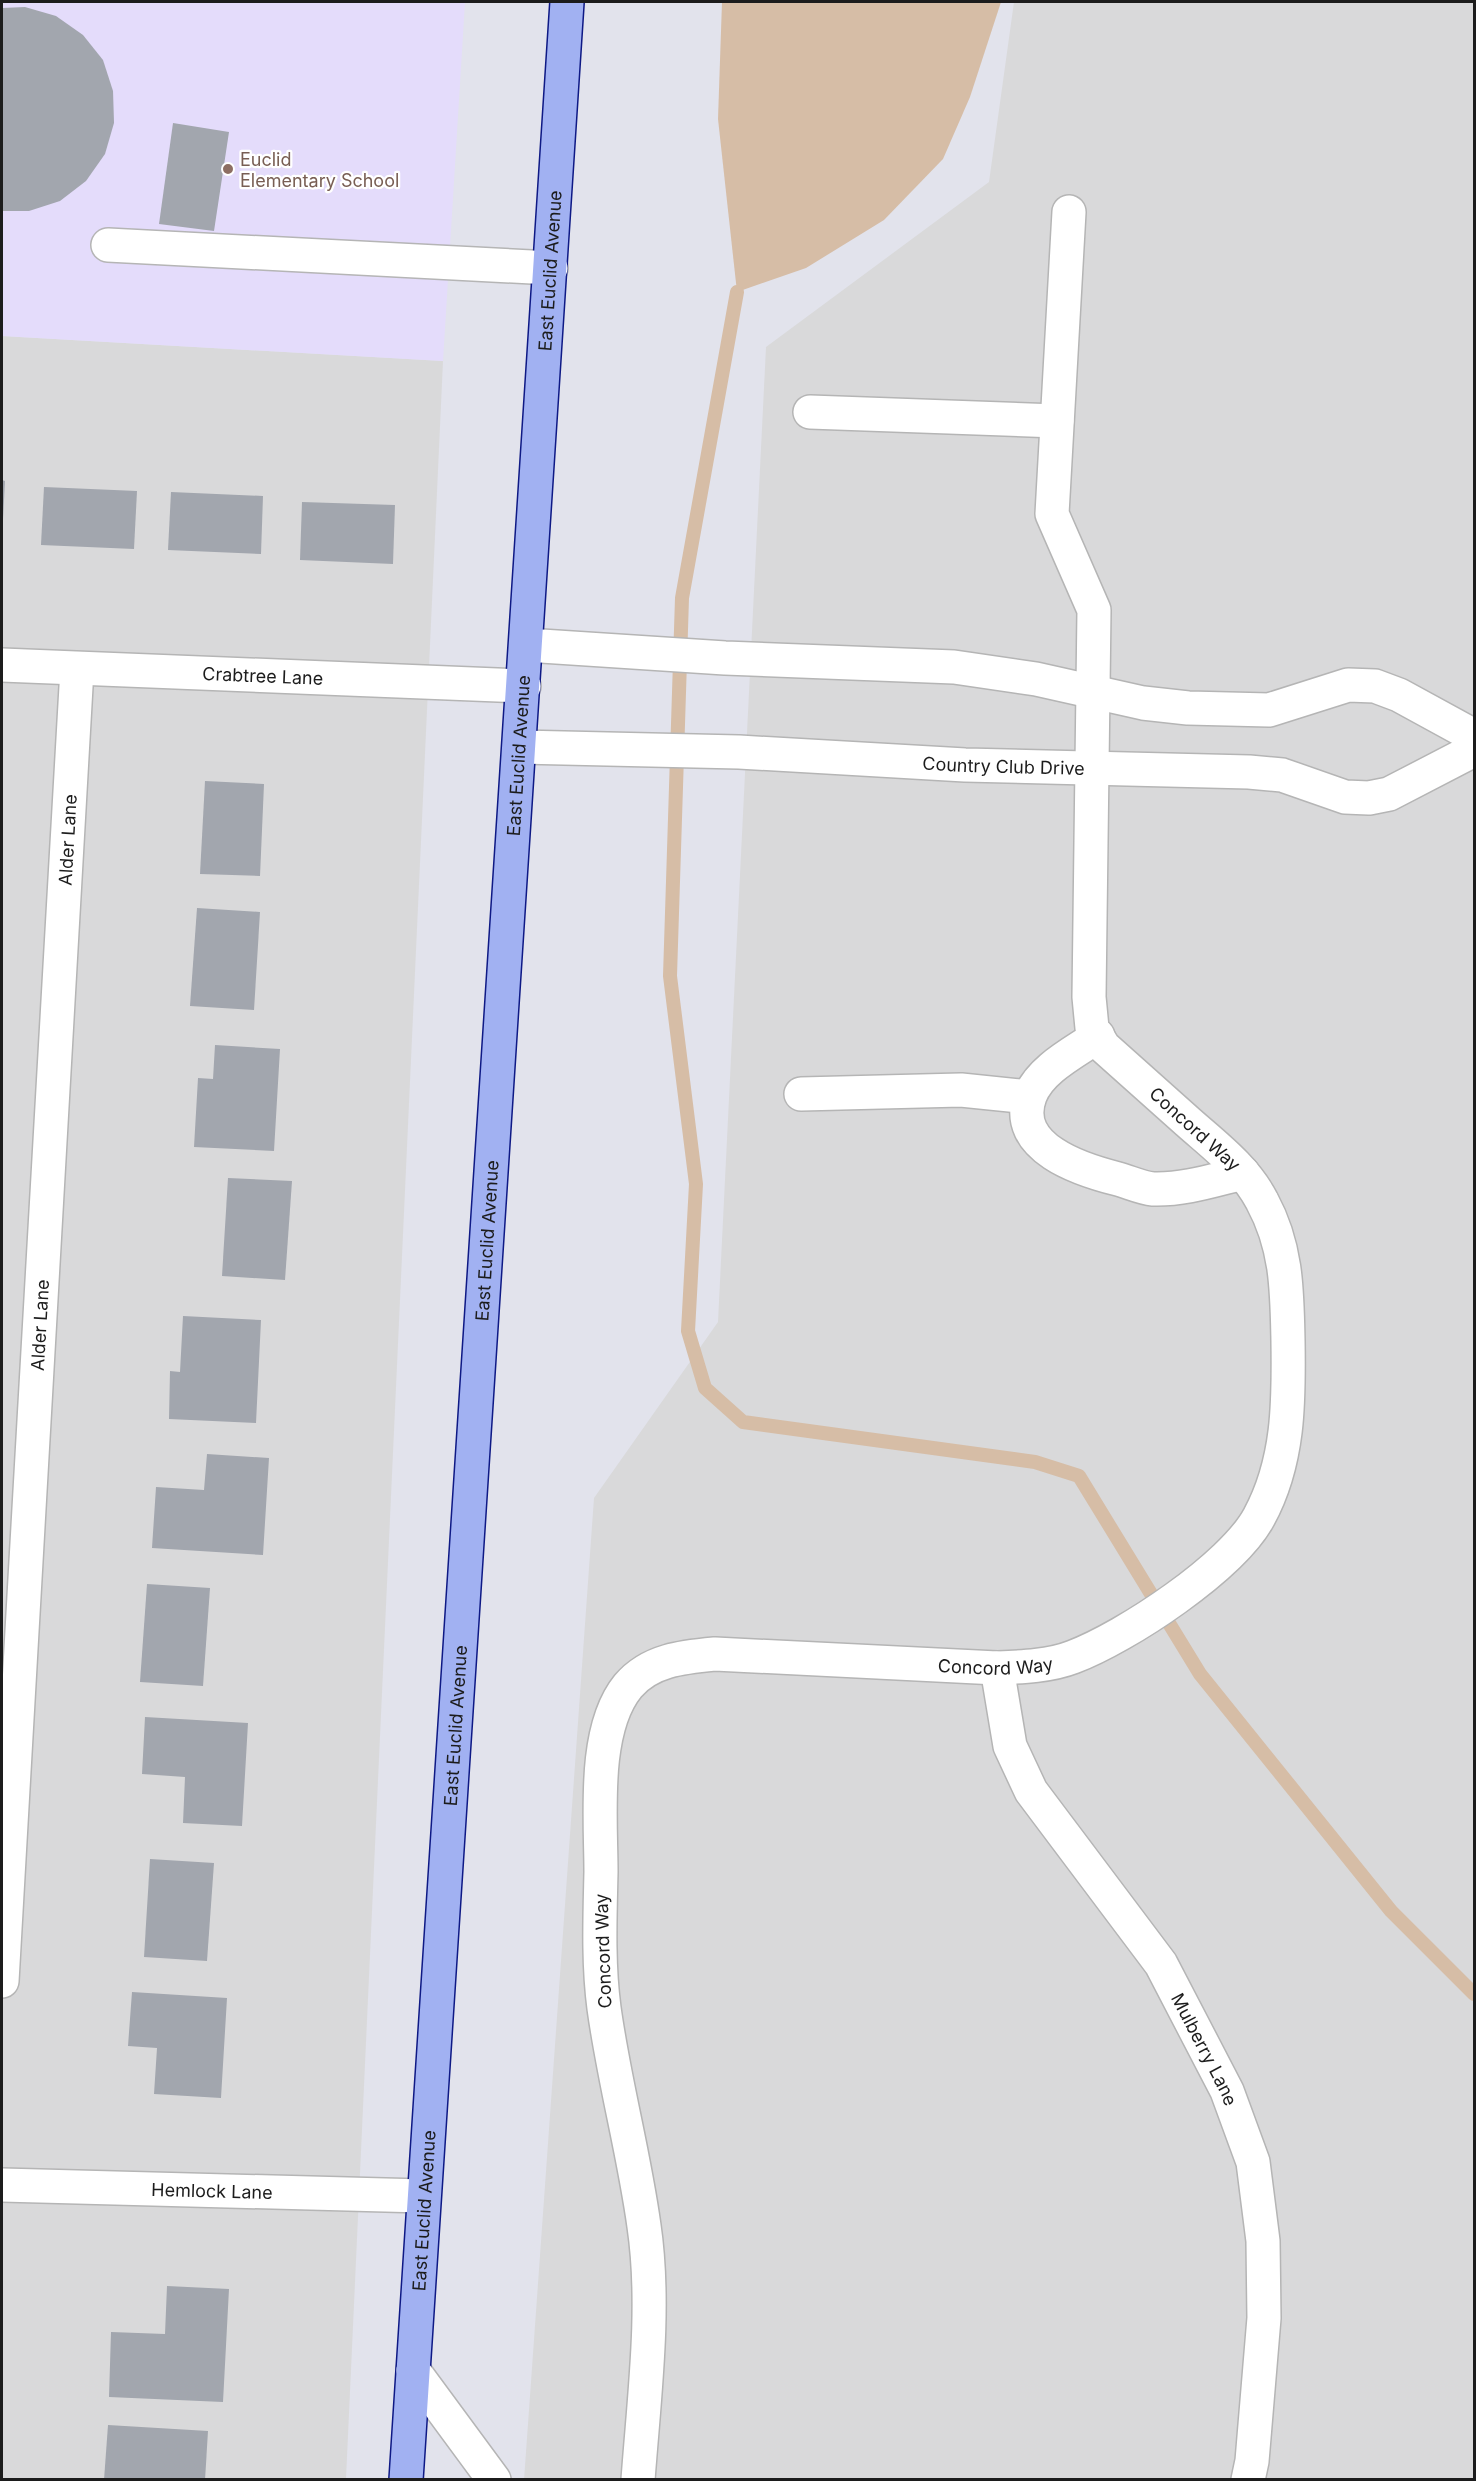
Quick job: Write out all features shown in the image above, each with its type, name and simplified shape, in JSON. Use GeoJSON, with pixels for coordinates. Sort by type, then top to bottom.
{"type":"FeatureCollection","features":[{"type":"Feature","properties":{"kind":"main road","name":"East Euclid Avenue"},"geometry":{"type":"LineString","coordinates":[[406,2480],[567,2]]}},
{"type":"Feature","properties":{"kind":"street","name":"Concord Way"},"geometry":{"type":"LineString","coordinates":[[638,2480],[646,2366],[645,2228],[604,2006],[600,1928],[602,1774],[608,1732],[617,1705],[629,1686],[651,1668],[678,1657],[696,1655],[715,1654],[997,1668],[1030,1666],[1071,1658],[1135,1625],[1189,1587],[1234,1549],[1258,1519],[1282,1456],[1290,1408],[1287,1283],[1279,1236],[1261,1199],[1243,1173],[1104,1047],[1092,1028],[1089,997],[1091,768],[1095,693],[1094,610],[1052,514],[1069,212]]}},
{"type":"Feature","properties":{"kind":"street"},"geometry":{"type":"LineString","coordinates":[[108,245],[551,268]]}},
{"type":"Feature","properties":{"kind":"street"},"geometry":{"type":"LineString","coordinates":[[810,412],[1057,421]]}},
{"type":"Feature","properties":{"kind":"street"},"geometry":{"type":"LineString","coordinates":[[526,645],[725,658],[954,667],[1036,679],[1095,693],[1188,708],[1269,710],[1348,685],[1375,686],[1400,695],[1474,736]]}},
{"type":"Feature","properties":{"kind":"street","name":"Crabtree Lane"},"geometry":{"type":"LineString","coordinates":[[2,665],[524,686]]}},
{"type":"Feature","properties":{"kind":"street","name":"Alder Lane"},"geometry":{"type":"LineString","coordinates":[[2,1981],[77,669]]}},
{"type":"Feature","properties":{"kind":"street","name":"Country Club Drive"},"geometry":{"type":"LineString","coordinates":[[520,747],[739,752],[964,765],[1271,774],[1282,775],[1346,797],[1369,798],[1389,794],[1474,750]]}},
{"type":"Feature","properties":{"kind":"street"},"geometry":{"type":"LineString","coordinates":[[1098,1036],[1057,1064],[1038,1083],[1029,1097],[1029,1122],[1041,1146],[1080,1169],[1151,1189],[1188,1187],[1243,1173]]}},
{"type":"Feature","properties":{"kind":"street"},"geometry":{"type":"LineString","coordinates":[[801,1094],[961,1090],[1029,1097]]}},
{"type":"Feature","properties":{"kind":"street","name":"Mulberry Lane"},"geometry":{"type":"LineString","coordinates":[[997,1668],[1010,1746],[1030,1791],[1161,1964],[1227,2091],[1253,2162],[1263,2241],[1264,2318],[1252,2461],[1248,2480]]}},
{"type":"Feature","properties":{"kind":"street","name":"Hemlock Lane"},"geometry":{"type":"LineString","coordinates":[[2,2185],[423,2196]]}},
{"type":"Feature","properties":{"kind":"street"},"geometry":{"type":"LineString","coordinates":[[413,2370],[494,2480]]}},
{"type":"Feature","properties":{"kind":"shaded area","name":"Euclid Elementary School"},"geometry":{"type":"Polygon","coordinates":[[[2,2],[465,2],[443,361],[2,336],[2,2]]]}},
{"type":"Feature","properties":{"kind":"shaded area"},"geometry":{"type":"Polygon","coordinates":[[[722,2],[1001,2],[970,97],[943,159],[884,220],[806,268],[737,292],[718,119],[722,2]]]}},
{"type":"Feature","properties":{"kind":"shaded area"},"geometry":{"type":"Polygon","coordinates":[[[1014,2],[1474,2],[1474,2479],[524,2480],[594,1498],[718,1322],[766,347],[989,182],[1014,2]]]}},
{"type":"Feature","properties":{"kind":"shaded area"},"geometry":{"type":"Polygon","coordinates":[[[2,336],[443,361],[346,2479],[2,2479],[2,336]]]}},
{"type":"Feature","properties":{"kind":"building"},"geometry":{"type":"Polygon","coordinates":[[[25,7],[56,16],[83,35],[103,60],[113,91],[114,123],[105,154],[86,181],[60,201],[29,211],[2,211],[2,8],[25,7]]]}},
{"type":"Feature","properties":{"kind":"building"},"geometry":{"type":"Polygon","coordinates":[[[173,123],[229,132],[214,231],[159,224],[173,123]]]}},
{"type":"Feature","properties":{"kind":"building"},"geometry":{"type":"Polygon","coordinates":[[[2,480],[5,481],[3,520],[2,520],[2,480]]]}},
{"type":"Feature","properties":{"kind":"building"},"geometry":{"type":"Polygon","coordinates":[[[44,487],[137,491],[134,549],[41,545],[44,487]]]}},
{"type":"Feature","properties":{"kind":"building"},"geometry":{"type":"Polygon","coordinates":[[[171,492],[263,496],[261,554],[168,550],[171,492]]]}},
{"type":"Feature","properties":{"kind":"building"},"geometry":{"type":"Polygon","coordinates":[[[302,502],[395,505],[393,564],[300,560],[302,502]]]}},
{"type":"Feature","properties":{"kind":"building"},"geometry":{"type":"Polygon","coordinates":[[[205,781],[264,784],[260,876],[200,874],[205,781]]]}},
{"type":"Feature","properties":{"kind":"building"},"geometry":{"type":"Polygon","coordinates":[[[197,908],[260,912],[254,1010],[190,1006],[197,908]]]}},
{"type":"Feature","properties":{"kind":"building"},"geometry":{"type":"Polygon","coordinates":[[[215,1045],[280,1049],[274,1151],[194,1147],[198,1078],[213,1079],[215,1045]]]}},
{"type":"Feature","properties":{"kind":"building"},"geometry":{"type":"Polygon","coordinates":[[[228,1178],[292,1181],[285,1280],[222,1276],[228,1178]]]}},
{"type":"Feature","properties":{"kind":"building"},"geometry":{"type":"Polygon","coordinates":[[[183,1316],[261,1320],[256,1423],[169,1419],[170,1371],[180,1372],[183,1316]]]}},
{"type":"Feature","properties":{"kind":"building"},"geometry":{"type":"Polygon","coordinates":[[[207,1454],[269,1458],[263,1555],[152,1548],[156,1487],[204,1490],[207,1454]]]}},
{"type":"Feature","properties":{"kind":"building"},"geometry":{"type":"Polygon","coordinates":[[[147,1584],[210,1588],[203,1686],[140,1682],[147,1584]]]}},
{"type":"Feature","properties":{"kind":"building"},"geometry":{"type":"Polygon","coordinates":[[[145,1717],[248,1723],[242,1826],[183,1823],[185,1777],[142,1774],[145,1717]]]}},
{"type":"Feature","properties":{"kind":"building"},"geometry":{"type":"Polygon","coordinates":[[[150,1859],[214,1863],[207,1961],[144,1957],[150,1859]]]}},
{"type":"Feature","properties":{"kind":"building"},"geometry":{"type":"Polygon","coordinates":[[[132,1992],[227,1998],[221,2098],[154,2094],[157,2048],[128,2046],[132,1992]]]}},
{"type":"Feature","properties":{"kind":"building"},"geometry":{"type":"Polygon","coordinates":[[[167,2286],[229,2289],[223,2402],[109,2397],[111,2332],[165,2334],[167,2286]]]}},
{"type":"Feature","properties":{"kind":"building"},"geometry":{"type":"Polygon","coordinates":[[[108,2425],[208,2431],[205,2480],[104,2480],[108,2425]]]}},
{"type":"Feature","properties":{"kind":"waterway"},"geometry":{"type":"LineString","coordinates":[[737,292],[682,598],[670,976],[696,1184],[688,1331],[705,1388],[743,1422],[1035,1462],[1079,1476],[1200,1674],[1391,1911],[1474,1994]]}},
{"type":"Feature","properties":{"kind":"place","name":"Euclid Elementary School"},"geometry":{"type":"Point","coordinates":[228,169]}}]}
